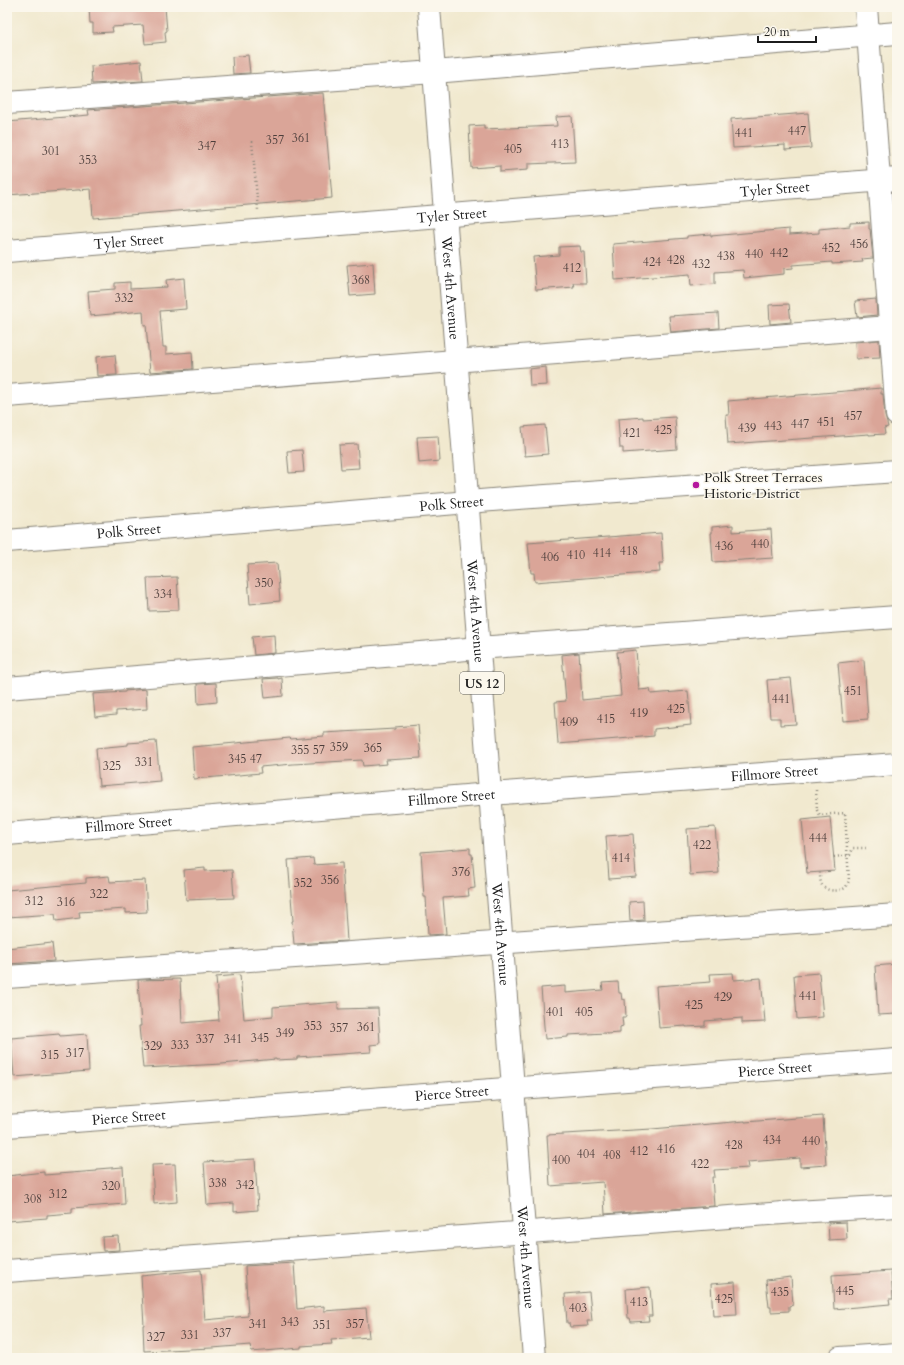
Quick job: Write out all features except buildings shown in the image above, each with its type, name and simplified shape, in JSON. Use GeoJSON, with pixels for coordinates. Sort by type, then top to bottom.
{"type":"FeatureCollection","features":[{"type":"Feature","properties":{"kind":"street","name":"West 4th Avenue"},"geometry":{"type":"LineString","coordinates":[[430,7],[534,1358]]}},
{"type":"Feature","properties":{"kind":"street"},"geometry":{"type":"LineString","coordinates":[[866,7],[868,35],[888,180],[890,327],[897,415]]}},
{"type":"Feature","properties":{"kind":"street"},"geometry":{"type":"LineString","coordinates":[[7,103],[434,72],[897,33]]}},
{"type":"Feature","properties":{"kind":"street","name":"Tyler Street"},"geometry":{"type":"LineString","coordinates":[[7,251],[888,180]]}},
{"type":"Feature","properties":{"kind":"street"},"geometry":{"type":"LineString","coordinates":[[7,396],[890,327]]}},
{"type":"Feature","properties":{"kind":"street","name":"Polk Street"},"geometry":{"type":"LineString","coordinates":[[7,541],[468,502],[897,471]]}},
{"type":"Feature","properties":{"kind":"street"},"geometry":{"type":"LineString","coordinates":[[7,688],[479,648],[897,617]]}},
{"type":"Feature","properties":{"kind":"street","name":"Fillmore Street"},"geometry":{"type":"LineString","coordinates":[[7,834],[490,794],[897,764]]}},
{"type":"Feature","properties":{"kind":"street"},"geometry":{"type":"LineString","coordinates":[[7,977],[897,915]]}},
{"type":"Feature","properties":{"kind":"street","name":"Pierce Street"},"geometry":{"type":"LineString","coordinates":[[7,1126],[897,1060]]}},
{"type":"Feature","properties":{"kind":"street"},"geometry":{"type":"LineString","coordinates":[[7,1271],[524,1232],[897,1206]]}},
{"type":"Feature","properties":{"kind":"street"},"geometry":{"type":"LineString","coordinates":[[840,1358],[897,1354]]}},
{"type":"Feature","properties":{"kind":"path"},"geometry":{"type":"LineString","coordinates":[[252,141],[258,209]]}},
{"type":"Feature","properties":{"kind":"path"},"geometry":{"type":"LineString","coordinates":[[815,770],[817,810],[820,815],[845,813],[849,881],[843,889],[830,890],[824,888],[820,872]]}},
{"type":"Feature","properties":{"kind":"path"},"geometry":{"type":"LineString","coordinates":[[848,856],[850,855],[852,848],[866,848]]}},
{"type":"Feature","properties":{"kind":"path"},"geometry":{"type":"LineString","coordinates":[[834,856],[848,856]]}},
{"type":"Feature","properties":{"kind":"place","name":"Polk Street Terraces Historic District"},"geometry":{"type":"Point","coordinates":[696,485]}}]}
